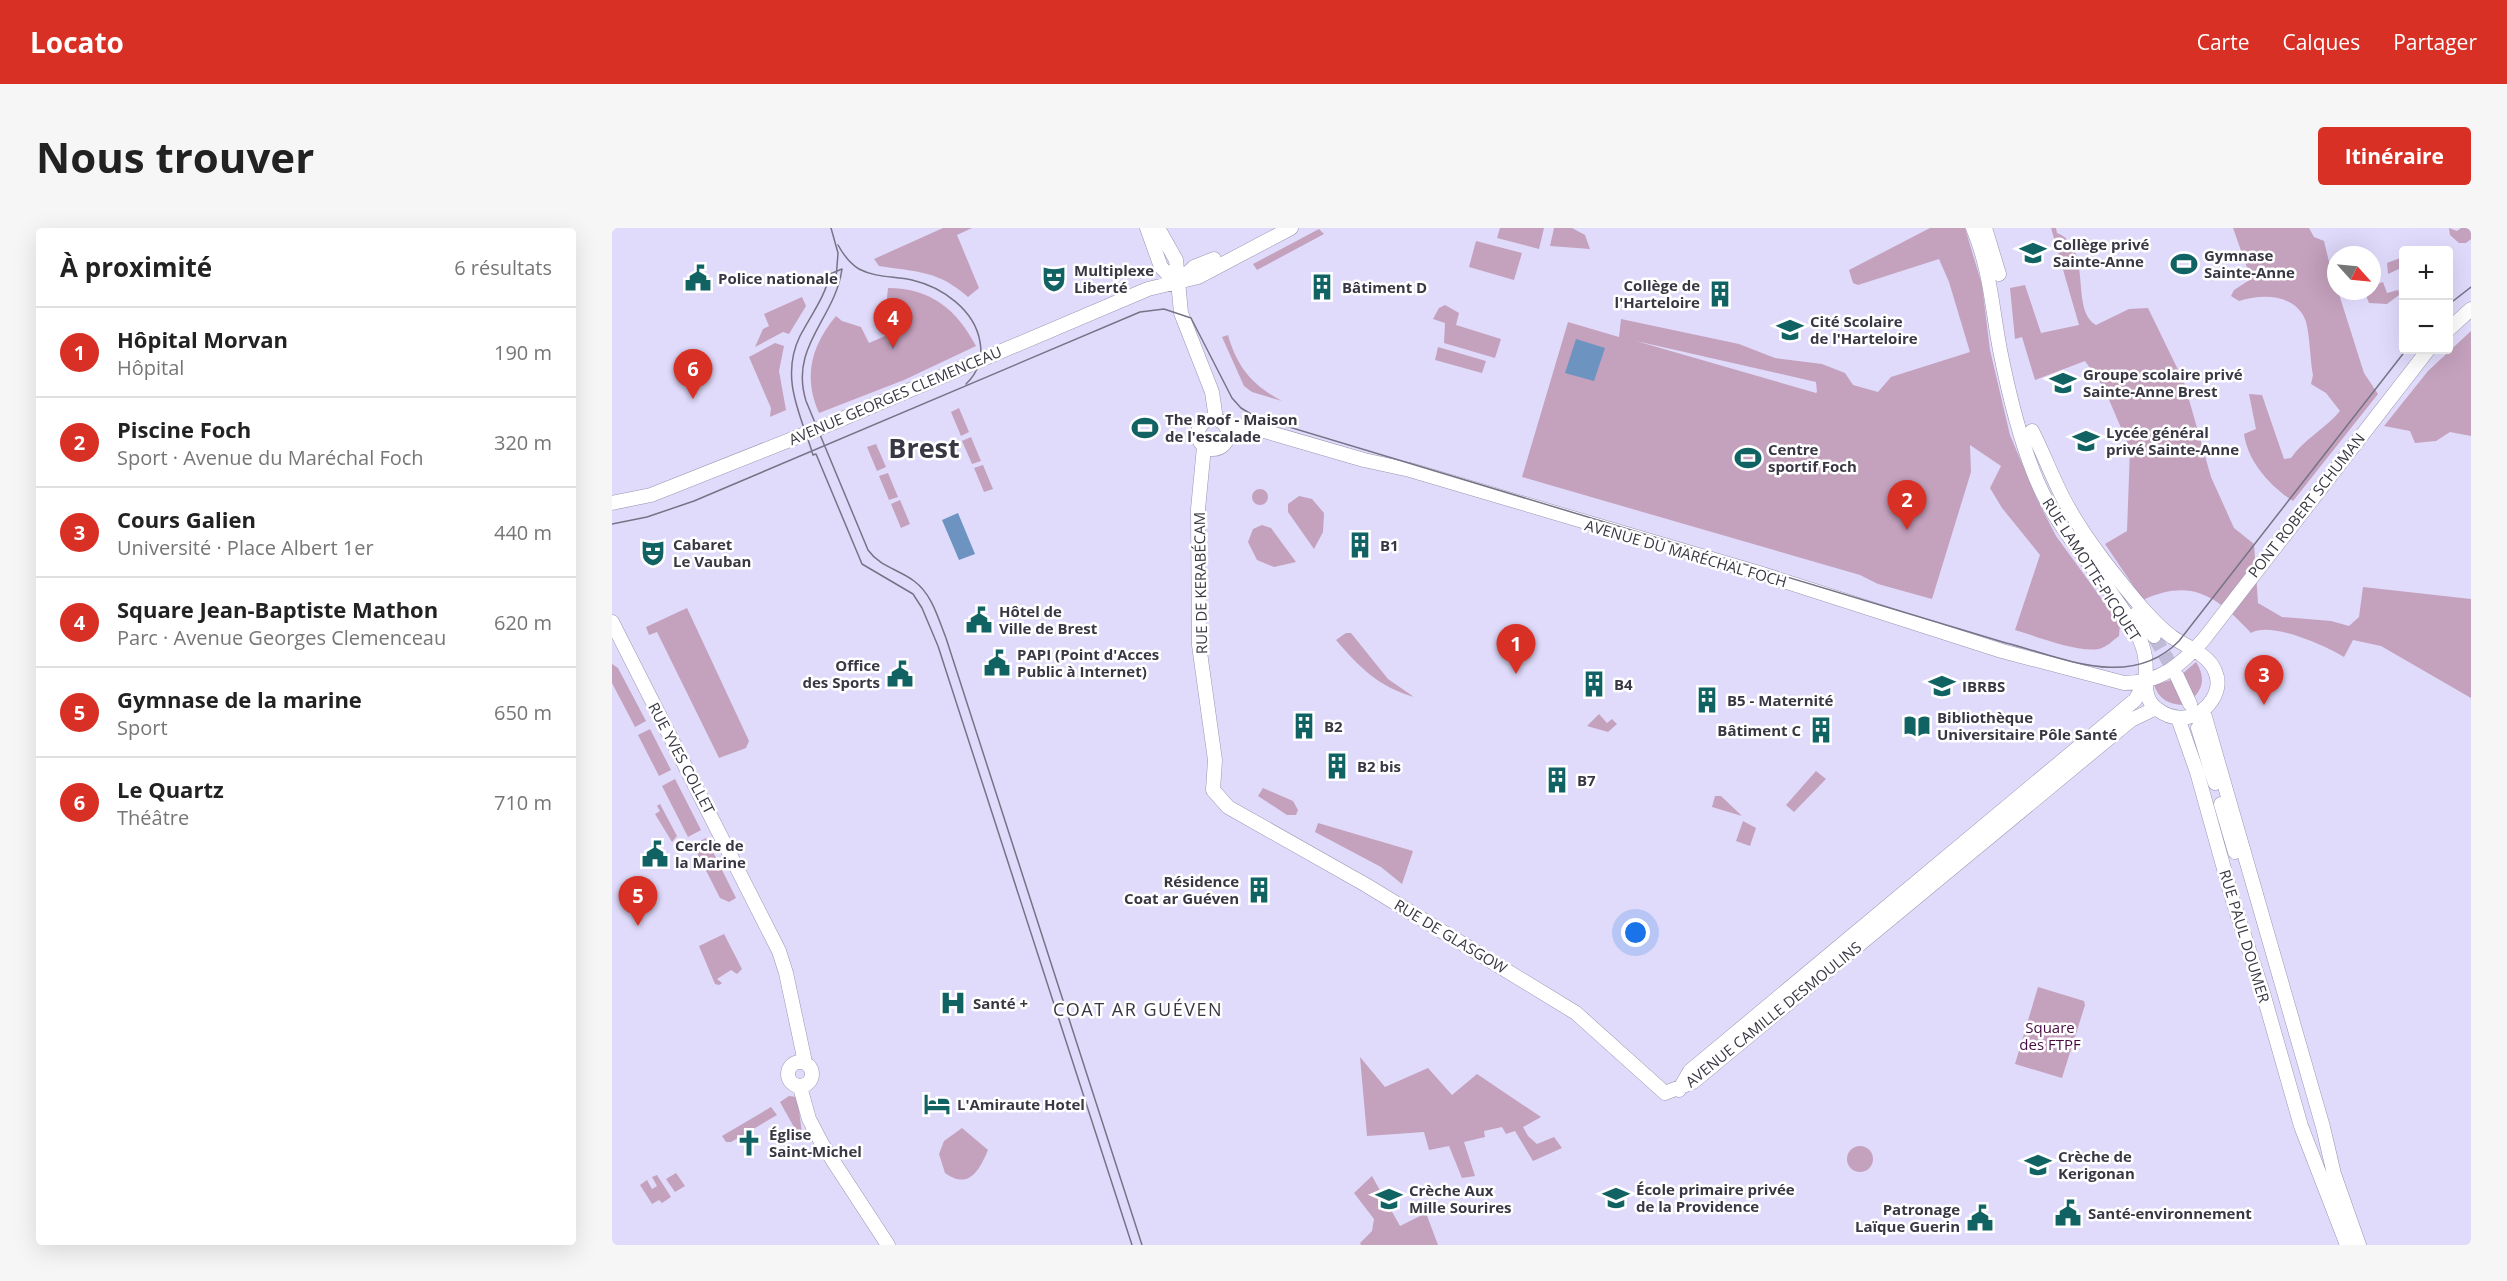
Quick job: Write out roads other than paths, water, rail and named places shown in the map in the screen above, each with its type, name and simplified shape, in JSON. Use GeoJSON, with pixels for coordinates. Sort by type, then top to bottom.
{"type":"FeatureCollection","features":[{"type":"Feature","properties":{"kind":"main road"},"geometry":{"type":"LineString","coordinates":[[1147,228],[1161,267],[1176,283]]}},
{"type":"Feature","properties":{"kind":"main road"},"geometry":{"type":"LineString","coordinates":[[1158,228],[1176,260],[1176,283],[1183,318],[1228,439],[1222,447],[1212,450],[1204,447],[1198,440],[1199,428],[1206,420],[1221,423]]}},
{"type":"Feature","properties":{"kind":"main road","name":"AVENUE GEORGES CLEMENCEAU"},"geometry":{"type":"LineString","coordinates":[[612,503],[671,487],[830,424],[1148,290],[1176,283],[1194,267],[1258,244],[1291,228]]}},
{"type":"Feature","properties":{"kind":"main road","name":"RUE LAMOTTE-PICQUET"},"geometry":{"type":"LineString","coordinates":[[1973,228],[1982,249],[1991,282],[2000,351],[2028,457],[2043,494],[2074,547],[2123,612],[2139,638],[2146,659],[2145,683]]}},
{"type":"Feature","properties":{"kind":"main road","name":"RUE LAMOTTE-PICQUET"},"geometry":{"type":"LineString","coordinates":[[1985,228],[1998,269],[2015,376],[2054,491],[2077,532],[2152,637],[2070,530],[2044,481],[2009,389]]}},
{"type":"Feature","properties":{"kind":"main road"},"geometry":{"type":"LineString","coordinates":[[2453,325],[2471,309]]}},
{"type":"Feature","properties":{"kind":"main road","name":"PONT ROBERT SCHUMAN"},"geometry":{"type":"LineString","coordinates":[[2145,683],[2178,665],[2194,650],[2424,354]]}},
{"type":"Feature","properties":{"kind":"main road","name":"AVENUE DU MARÉCHAL FOCH"},"geometry":{"type":"LineString","coordinates":[[1221,423],[1247,426],[1364,460],[1410,470],[1759,573],[2002,651],[2124,683],[2145,683]]}},
{"type":"Feature","properties":{"kind":"main road","name":"RUE LAMOTTE-PICQUET"},"geometry":{"type":"LineString","coordinates":[[2032,431],[2069,508],[2105,561],[2154,620],[2171,636],[2194,650],[2214,669],[2216,675],[2214,697],[2203,710]]}},
{"type":"Feature","properties":{"kind":"main road","name":"RUE DE KERABÉCAM"},"geometry":{"type":"LineString","coordinates":[[1204,447],[1198,509],[1198,645],[1215,760],[1213,790]]}},
{"type":"Feature","properties":{"kind":"main road","name":"RUE YVES COLLET"},"geometry":{"type":"LineString","coordinates":[[612,622],[769,930],[783,963],[800,1063]]}},
{"type":"Feature","properties":{"kind":"main road"},"geometry":{"type":"LineString","coordinates":[[2175,677],[2186,702]]}},
{"type":"Feature","properties":{"kind":"main road"},"geometry":{"type":"LineString","coordinates":[[2145,683],[2150,701],[2156,708],[2178,718],[2203,710],[2274,988],[2291,1014],[2336,1180],[2359,1245]]}},
{"type":"Feature","properties":{"kind":"main road","name":"AVENUE CAMILLE DESMOULINS"},"geometry":{"type":"LineString","coordinates":[[1679,1090],[1688,1073],[2135,700],[2145,683]]}},
{"type":"Feature","properties":{"kind":"main road","name":"AVENUE CAMILLE DESMOULINS"},"geometry":{"type":"LineString","coordinates":[[1679,1090],[1693,1082],[2131,720],[2156,708]]}},
{"type":"Feature","properties":{"kind":"main road","name":"RUE PAUL DOUMER"},"geometry":{"type":"LineString","coordinates":[[2178,718],[2197,772],[2233,901],[2311,1154],[2347,1245]]}},
{"type":"Feature","properties":{"kind":"main road"},"geometry":{"type":"LineString","coordinates":[[2233,830],[2195,729],[2260,966],[2263,993]]}},
{"type":"Feature","properties":{"kind":"main road","name":"RUE DE GLASGOW"},"geometry":{"type":"LineString","coordinates":[[1213,790],[1228,807],[1366,885],[1576,1012],[1665,1093],[1679,1090]]}},
{"type":"Feature","properties":{"kind":"main road"},"geometry":{"type":"LineString","coordinates":[[804,1086],[793,1084],[789,1078],[790,1068],[800,1063],[812,1071],[804,1086],[816,1133],[888,1245]]}},
{"type":"Feature","properties":{"kind":"water"},"geometry":{"type":"Polygon","coordinates":[[[905,308],[911,310],[893,350],[889,341],[905,308]]]}},
{"type":"Feature","properties":{"kind":"water"},"geometry":{"type":"Polygon","coordinates":[[[1576,339],[1605,348],[1594,381],[1565,373],[1576,339]]]}},
{"type":"Feature","properties":{"kind":"water"},"geometry":{"type":"Polygon","coordinates":[[[958,513],[975,554],[959,560],[942,520],[958,513]]]}},
{"type":"Feature","properties":{"kind":"tunnel"},"geometry":{"type":"LineString","coordinates":[[2154,636],[2177,676]]}},
{"type":"Feature","properties":{"kind":"tram line"},"geometry":{"type":"LineString","coordinates":[[831,228],[838,253],[836,279]]}},
{"type":"Feature","properties":{"kind":"tram line"},"geometry":{"type":"LineString","coordinates":[[838,245],[852,264],[859,269],[872,274],[923,283],[945,294],[964,310],[977,330],[981,348],[976,370],[966,384]]}},
{"type":"Feature","properties":{"kind":"tram line"},"geometry":{"type":"LineString","coordinates":[[1132,1245],[938,646],[922,608],[913,594],[862,564],[816,454],[813,455],[794,397],[792,383],[794,352],[821,298],[830,274],[842,269],[838,287],[808,348],[803,364],[802,382],[806,401],[868,550],[878,560],[920,586],[930,599],[937,615],[1142,1245]]}},
{"type":"Feature","properties":{"kind":"tram line"},"geometry":{"type":"LineString","coordinates":[[2453,301],[2471,287]]}},
{"type":"Feature","properties":{"kind":"tram line"},"geometry":{"type":"LineString","coordinates":[[612,524],[647,517],[694,501],[1140,312],[1164,309],[1191,318],[1232,398],[1241,408],[1256,417],[2006,643],[2072,662],[2117,667],[2139,664],[2160,656],[2179,641],[2403,354]]}},
{"type":"Feature","properties":{"kind":"place","name":"Collège privé Sainte-Anne"},"geometry":{"type":"Point","coordinates":[2033,253]}},
{"type":"Feature","properties":{"kind":"place","name":"Gymnase Sainte-Anne"},"geometry":{"type":"Point","coordinates":[2184,264]}},
{"type":"Feature","properties":{"kind":"place","name":"Police nationale"},"geometry":{"type":"Point","coordinates":[698,278]}},
{"type":"Feature","properties":{"kind":"place","name":"Multiplexe Liberté"},"geometry":{"type":"Point","coordinates":[1054,279]}},
{"type":"Feature","properties":{"kind":"place","name":"Bâtiment D"},"geometry":{"type":"Point","coordinates":[1322,287]}},
{"type":"Feature","properties":{"kind":"place","name":"Collège de l'Harteloire"},"geometry":{"type":"Point","coordinates":[1720,294]}},
{"type":"Feature","properties":{"kind":"place","name":"Cité Scolaire de l'Harteloire"},"geometry":{"type":"Point","coordinates":[1790,330]}},
{"type":"Feature","properties":{"kind":"place","name":"Square Jean-Baptiste Mathon"},"geometry":{"type":"Point","coordinates":[893,348]}},
{"type":"Feature","properties":{"kind":"place","name":"Groupe scolaire privé Sainte-Anne Brest"},"geometry":{"type":"Point","coordinates":[2063,383]}},
{"type":"Feature","properties":{"kind":"place","name":"Le Quartz"},"geometry":{"type":"Point","coordinates":[693,399]}},
{"type":"Feature","properties":{"kind":"place","name":"The Roof - Maison de l'escalade"},"geometry":{"type":"Point","coordinates":[1145,428]}},
{"type":"Feature","properties":{"kind":"place","name":"Lycée général privé Sainte-Anne"},"geometry":{"type":"Point","coordinates":[2086,441]}},
{"type":"Feature","properties":{"kind":"place","name":"Centre sportif Foch"},"geometry":{"type":"Point","coordinates":[1748,458]}},
{"type":"Feature","properties":{"kind":"place","name":"Piscine Foch"},"geometry":{"type":"Point","coordinates":[1907,530]}},
{"type":"Feature","properties":{"kind":"place","name":"B1"},"geometry":{"type":"Point","coordinates":[1360,545]}},
{"type":"Feature","properties":{"kind":"place","name":"Cabaret Le Vauban"},"geometry":{"type":"Point","coordinates":[653,553]}},
{"type":"Feature","properties":{"kind":"place","name":"Hôtel de Ville de Brest"},"geometry":{"type":"Point","coordinates":[979,620]}},
{"type":"Feature","properties":{"kind":"place","name":"PAPI (Point d'Acces Public à Internet)"},"geometry":{"type":"Point","coordinates":[997,663]}},
{"type":"Feature","properties":{"kind":"place","name":"Office des Sports"},"geometry":{"type":"Point","coordinates":[900,674]}},
{"type":"Feature","properties":{"kind":"place","name":"Hôpital Morvan"},"geometry":{"type":"Point","coordinates":[1516,674]}},
{"type":"Feature","properties":{"kind":"place","name":"B4"},"geometry":{"type":"Point","coordinates":[1594,684]}},
{"type":"Feature","properties":{"kind":"place","name":"IBRBS"},"geometry":{"type":"Point","coordinates":[1942,686]}},
{"type":"Feature","properties":{"kind":"place","name":"B5 - Maternité"},"geometry":{"type":"Point","coordinates":[1707,700]}},
{"type":"Feature","properties":{"kind":"place","name":"Cours Galien"},"geometry":{"type":"Point","coordinates":[2264,705]}},
{"type":"Feature","properties":{"kind":"place","name":"B2"},"geometry":{"type":"Point","coordinates":[1304,726]}},
{"type":"Feature","properties":{"kind":"place","name":"Bibliothèque Universitaire Pôle Santé"},"geometry":{"type":"Point","coordinates":[1917,726]}},
{"type":"Feature","properties":{"kind":"place","name":"Bâtiment C"},"geometry":{"type":"Point","coordinates":[1821,730]}},
{"type":"Feature","properties":{"kind":"place","name":"B2 bis"},"geometry":{"type":"Point","coordinates":[1337,766]}},
{"type":"Feature","properties":{"kind":"place","name":"B7"},"geometry":{"type":"Point","coordinates":[1557,780]}},
{"type":"Feature","properties":{"kind":"place","name":"Cercle de la Marine"},"geometry":{"type":"Point","coordinates":[655,854]}},
{"type":"Feature","properties":{"kind":"place","name":"Résidence Coat ar Guéven"},"geometry":{"type":"Point","coordinates":[1259,890]}},
{"type":"Feature","properties":{"kind":"place","name":"Gymnase de la marine"},"geometry":{"type":"Point","coordinates":[638,926]}},
{"type":"Feature","properties":{"kind":"place","name":"Santé +"},"geometry":{"type":"Point","coordinates":[953,1003]}},
{"type":"Feature","properties":{"kind":"place","name":"L'Amiraute Hotel"},"geometry":{"type":"Point","coordinates":[937,1104]}},
{"type":"Feature","properties":{"kind":"place","name":"Église Saint-Michel"},"geometry":{"type":"Point","coordinates":[749,1143]}},
{"type":"Feature","properties":{"kind":"place","name":"Crèche de Kerigonan"},"geometry":{"type":"Point","coordinates":[2038,1165]}},
{"type":"Feature","properties":{"kind":"place","name":"École primaire privée de la Providence"},"geometry":{"type":"Point","coordinates":[1616,1198]}},
{"type":"Feature","properties":{"kind":"place","name":"Crèche Aux Mille Sourires"},"geometry":{"type":"Point","coordinates":[1389,1199]}},
{"type":"Feature","properties":{"kind":"place","name":"Santé-environnement"},"geometry":{"type":"Point","coordinates":[2068,1213]}},
{"type":"Feature","properties":{"kind":"place","name":"Patronage Laïque Guerin"},"geometry":{"type":"Point","coordinates":[1980,1218]}},
{"type":"Feature","properties":{"kind":"district","name":"Brest"},"geometry":{"type":"Point","coordinates":[924,447]}},
{"type":"Feature","properties":{"kind":"district","name":"COAT AR GUÉVEN"},"geometry":{"type":"Point","coordinates":[1138,1009]}},
{"type":"Feature","properties":{"kind":"park label","name":"Square des FTPF"},"geometry":{"type":"Point","coordinates":[2050,1036]}}]}
